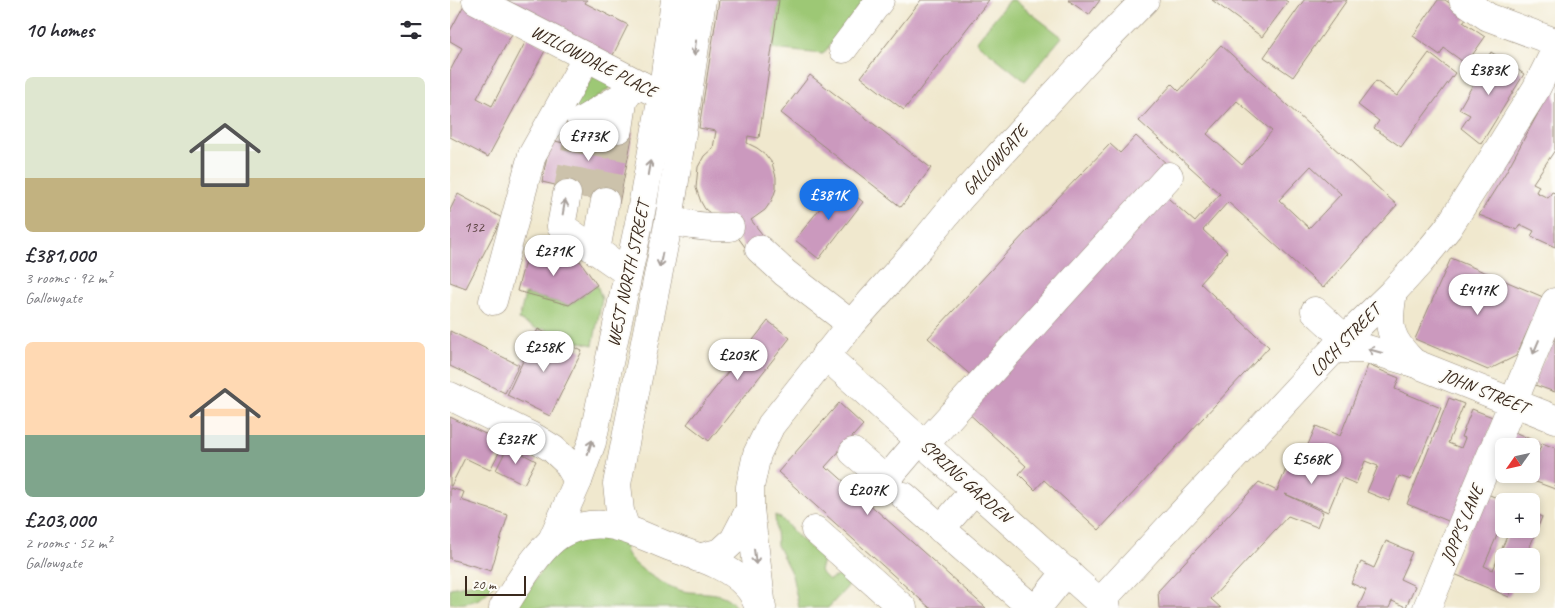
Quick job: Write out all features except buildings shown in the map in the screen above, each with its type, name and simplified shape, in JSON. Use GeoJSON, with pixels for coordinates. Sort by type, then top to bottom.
{"type":"FeatureCollection","features":[{"type":"Feature","properties":{"kind":"street","name":"WILLOWDALE PLACE"},"geometry":{"type":"LineString","coordinates":[[476,0],[654,94]]}},
{"type":"Feature","properties":{"kind":"street","name":"WEST NORTH STREET"},"geometry":{"type":"LineString","coordinates":[[552,540],[578,481],[592,442],[640,223],[654,94],[675,0]]}},
{"type":"Feature","properties":{"kind":"street","name":"WEST NORTH STREET"},"geometry":{"type":"LineString","coordinates":[[626,529],[618,505],[618,484],[669,220],[654,94],[702,0]]}},
{"type":"Feature","properties":{"kind":"street"},"geometry":{"type":"LineString","coordinates":[[843,49],[880,0]]}},
{"type":"Feature","properties":{"kind":"street","name":"GALLOWGATE"},"geometry":{"type":"LineString","coordinates":[[761,608],[750,509],[753,470],[757,454],[771,425],[851,324],[998,156],[1145,0]]}},
{"type":"Feature","properties":{"kind":"street"},"geometry":{"type":"LineString","coordinates":[[1472,2],[1488,16],[1555,42]]}},
{"type":"Feature","properties":{"kind":"street","name":"LOCH STREET"},"geometry":{"type":"LineString","coordinates":[[1103,605],[1340,344],[1393,292],[1448,228],[1521,114],[1555,51]]}},
{"type":"Feature","properties":{"kind":"street"},"geometry":{"type":"LineString","coordinates":[[493,301],[532,155],[587,57]]}},
{"type":"Feature","properties":{"kind":"street"},"geometry":{"type":"LineString","coordinates":[[600,125],[654,94]]}},
{"type":"Feature","properties":{"kind":"street"},"geometry":{"type":"LineString","coordinates":[[853,452],[886,480],[1169,176]]}},
{"type":"Feature","properties":{"kind":"street"},"geometry":{"type":"LineString","coordinates":[[588,245],[586,198],[561,226],[588,245],[628,273]]}},
{"type":"Feature","properties":{"kind":"street"},"geometry":{"type":"LineString","coordinates":[[669,220],[690,226],[730,227]]}},
{"type":"Feature","properties":{"kind":"street"},"geometry":{"type":"LineString","coordinates":[[759,248],[803,288],[851,324]]}},
{"type":"Feature","properties":{"kind":"street","name":"JOHN STREET"},"geometry":{"type":"LineString","coordinates":[[1393,292],[1388,317],[1390,328],[1404,353],[1414,363]]}},
{"type":"Feature","properties":{"kind":"street","name":"JOPP'S LANE"},"geometry":{"type":"LineString","coordinates":[[1427,608],[1555,302]]}},
{"type":"Feature","properties":{"kind":"street"},"geometry":{"type":"LineString","coordinates":[[1316,311],[1340,344]]}},
{"type":"Feature","properties":{"kind":"street","name":"JOHN STREET"},"geometry":{"type":"LineString","coordinates":[[1340,344],[1367,349],[1414,363],[1555,419]]}},
{"type":"Feature","properties":{"kind":"street","name":"SPRING GARDEN"},"geometry":{"type":"LineString","coordinates":[[826,355],[1103,605]]}},
{"type":"Feature","properties":{"kind":"street"},"geometry":{"type":"LineString","coordinates":[[450,396],[553,449],[567,462],[578,481]]}},
{"type":"Feature","properties":{"kind":"street"},"geometry":{"type":"LineString","coordinates":[[941,528],[975,489]]}},
{"type":"Feature","properties":{"kind":"street"},"geometry":{"type":"LineString","coordinates":[[904,496],[1032,608]]}},
{"type":"Feature","properties":{"kind":"street","name":"GALLOWGATE"},"geometry":{"type":"LineString","coordinates":[[698,558],[721,552],[734,540],[750,509]]}},
{"type":"Feature","properties":{"kind":"street"},"geometry":{"type":"LineString","coordinates":[[503,608],[528,569],[552,540],[564,532],[588,525],[612,526],[626,529],[726,570],[747,586],[761,608]]}},
{"type":"Feature","properties":{"kind":"street"},"geometry":{"type":"LineString","coordinates":[[815,530],[903,608]]}},
{"type":"Feature","properties":{"kind":"street"},"geometry":{"type":"LineString","coordinates":[[1037,608],[1067,572]]}},
{"type":"Feature","properties":{"kind":"green space"},"geometry":{"type":"Polygon","coordinates":[[[779,0],[864,0],[823,54],[772,49],[779,0]]]}},
{"type":"Feature","properties":{"kind":"green space"},"geometry":{"type":"Polygon","coordinates":[[[1009,0],[1014,0],[1062,37],[1025,81],[976,42],[1009,0]]]}},
{"type":"Feature","properties":{"kind":"green space"},"geometry":{"type":"Polygon","coordinates":[[[598,69],[612,80],[611,87],[568,119],[577,101],[598,69]]]}},
{"type":"Feature","properties":{"kind":"green space"},"geometry":{"type":"Polygon","coordinates":[[[597,285],[602,299],[593,345],[580,342],[576,344],[543,328],[541,331],[519,320],[525,294],[569,305],[597,285]]]}},
{"type":"Feature","properties":{"kind":"green space"},"geometry":{"type":"Polygon","coordinates":[[[775,515],[782,519],[800,539],[824,556],[820,571],[829,580],[841,576],[852,582],[828,608],[799,608],[792,575],[777,545],[775,515]]]}},
{"type":"Feature","properties":{"kind":"green space"},"geometry":{"type":"Polygon","coordinates":[[[596,536],[624,541],[626,552],[636,564],[669,586],[683,591],[726,597],[736,608],[515,608],[548,561],[571,542],[596,536]]]}},
{"type":"Feature","properties":{"kind":"green space"},"geometry":{"type":"Polygon","coordinates":[[[488,581],[493,584],[490,590],[475,601],[450,603],[450,588],[488,581]]]}},
{"type":"Feature","properties":{"kind":"tunnel"},"geometry":{"type":"LineString","coordinates":[[567,194],[581,121]]}},
{"type":"Feature","properties":{"kind":"tunnel"},"geometry":{"type":"LineString","coordinates":[[587,198],[599,125]]}},
{"type":"Feature","properties":{"kind":"tunnel"},"geometry":{"type":"LineString","coordinates":[[605,200],[619,129]]}}]}
